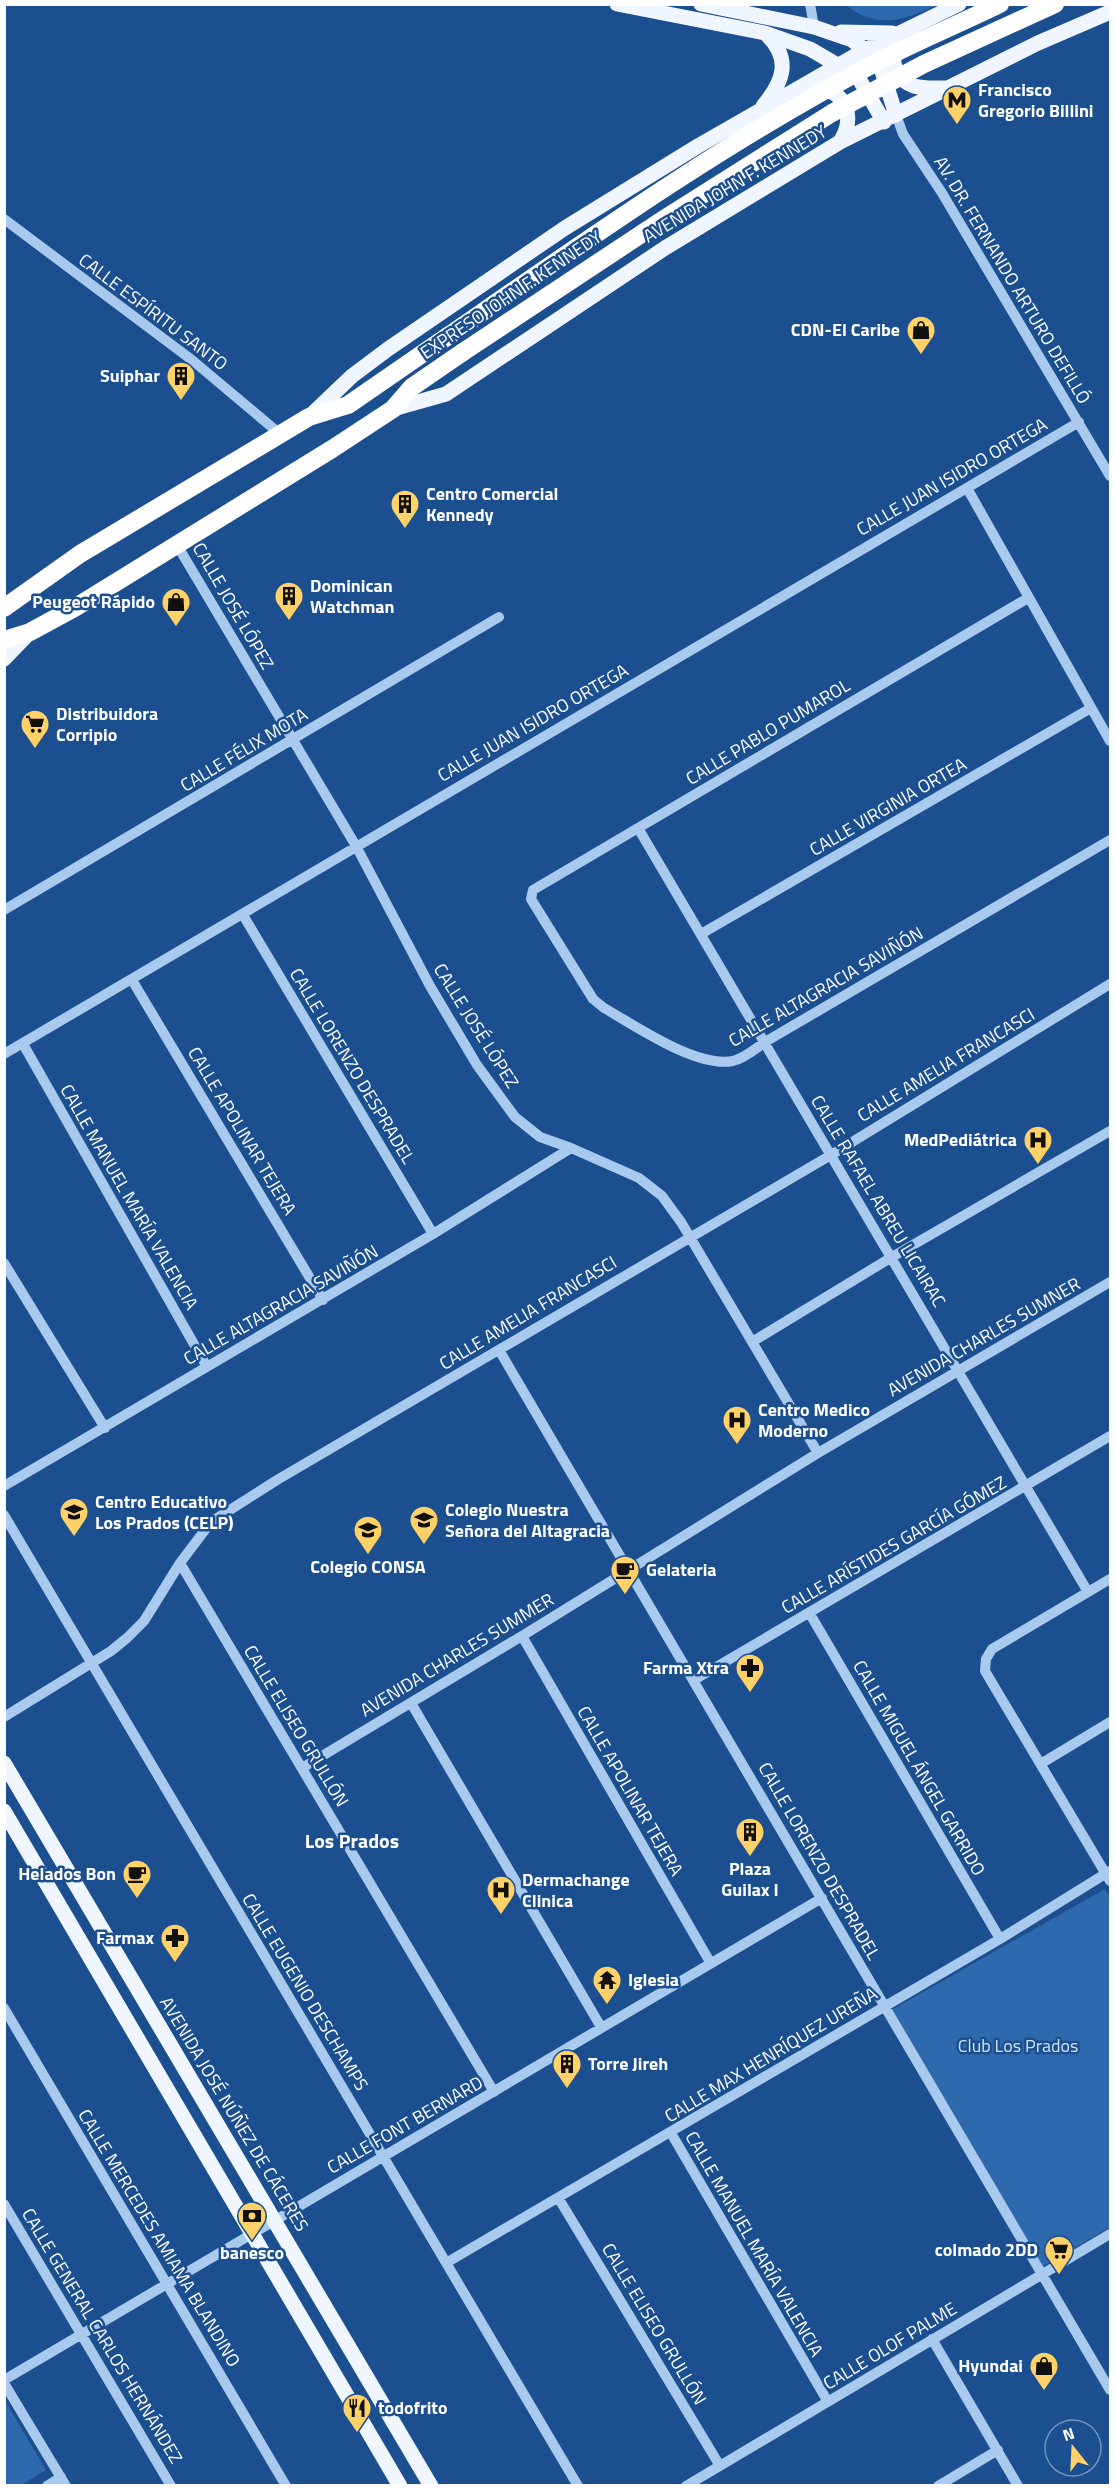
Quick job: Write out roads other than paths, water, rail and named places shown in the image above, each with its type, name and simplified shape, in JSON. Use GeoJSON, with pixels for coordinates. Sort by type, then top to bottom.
{"type":"FeatureCollection","features":[{"type":"Feature","properties":{"kind":"highway","name":"EXPRESO JOHN F. KENNEDY"},"geometry":{"type":"LineString","coordinates":[[4,608],[24,596],[80,554],[280,434],[309,417],[348,405],[565,255],[731,147],[881,60],[1000,4]]}},
{"type":"Feature","properties":{"kind":"highway","name":"EXPRESO JOHN F. KENNEDY"},"geometry":{"type":"LineString","coordinates":[[4,640],[30,632],[76,607],[393,409],[412,387],[463,352],[654,225],[832,113],[924,64],[1055,4]]}},
{"type":"Feature","properties":{"kind":"main road"},"geometry":{"type":"LineString","coordinates":[[617,4],[765,33],[810,49],[858,77],[890,119]]}},
{"type":"Feature","properties":{"kind":"main road"},"geometry":{"type":"LineString","coordinates":[[701,4],[730,7],[814,27],[852,40],[865,50],[881,68],[890,119]]}},
{"type":"Feature","properties":{"kind":"main road"},"geometry":{"type":"LineString","coordinates":[[309,417],[370,363],[495,275],[624,191],[865,50],[959,4]]}},
{"type":"Feature","properties":{"kind":"main road","name":"AVENIDA JOHN F. KENNEDY"},"geometry":{"type":"LineString","coordinates":[[393,409],[446,394],[665,248],[840,142],[1038,43],[1110,12]]}},
{"type":"Feature","properties":{"kind":"main road"},"geometry":{"type":"LineString","coordinates":[[835,33],[874,34],[905,31]]}},
{"type":"Feature","properties":{"kind":"main road"},"geometry":{"type":"LineString","coordinates":[[905,31],[894,50],[894,66],[898,74],[914,86],[948,88]]}},
{"type":"Feature","properties":{"kind":"main road"},"geometry":{"type":"LineString","coordinates":[[757,112],[773,93],[782,74],[780,52],[765,33]]}},
{"type":"Feature","properties":{"kind":"main road"},"geometry":{"type":"LineString","coordinates":[[806,84],[825,88],[842,101],[849,116],[849,124],[840,142]]}},
{"type":"Feature","properties":{"kind":"main road"},"geometry":{"type":"LineString","coordinates":[[4,602],[24,596]]}},
{"type":"Feature","properties":{"kind":"main road"},"geometry":{"type":"LineString","coordinates":[[4,659],[30,632]]}},
{"type":"Feature","properties":{"kind":"main road","name":"AVENIDA JOSÉ NÚÑEZ DE CÁCERES"},"geometry":{"type":"LineString","coordinates":[[4,1763],[431,2486]]}},
{"type":"Feature","properties":{"kind":"main road"},"geometry":{"type":"LineString","coordinates":[[4,1811],[400,2486]]}},
{"type":"Feature","properties":{"kind":"street"},"geometry":{"type":"LineString","coordinates":[[810,4],[814,27]]}},
{"type":"Feature","properties":{"kind":"street","name":"AV. DR. FERNANDO ARTURO DEFILLÓ"},"geometry":{"type":"LineString","coordinates":[[890,119],[903,134],[942,193],[1110,476]]}},
{"type":"Feature","properties":{"kind":"street","name":"CALLE ESPÍRITU SANTO"},"geometry":{"type":"LineString","coordinates":[[4,219],[192,360],[280,434]]}},
{"type":"Feature","properties":{"kind":"street","name":"CALLE JUAN ISIDRO ORTEGA"},"geometry":{"type":"LineString","coordinates":[[4,1054],[1079,422]]}},
{"type":"Feature","properties":{"kind":"street"},"geometry":{"type":"LineString","coordinates":[[967,488],[1110,741]]}},
{"type":"Feature","properties":{"kind":"street","name":"CALLE JOSÉ LÓPEZ"},"geometry":{"type":"LineString","coordinates":[[177,545],[356,846],[430,986],[477,1065],[516,1117],[540,1137],[571,1148],[639,1179],[662,1196],[689,1237],[818,1454]]}},
{"type":"Feature","properties":{"kind":"street","name":"CALLE PABLO PUMAROL"},"geometry":{"type":"LineString","coordinates":[[531,899],[533,890],[1028,598]]}},
{"type":"Feature","properties":{"kind":"street","name":"CALLE FÉLIX MOTA"},"geometry":{"type":"LineString","coordinates":[[4,910],[499,617]]}},
{"type":"Feature","properties":{"kind":"street","name":"CALLE VIRGINIA ORTEA"},"geometry":{"type":"LineString","coordinates":[[701,934],[1091,708]]}},
{"type":"Feature","properties":{"kind":"street","name":"CALLE RAFAEL ABREU LICAIRAC"},"geometry":{"type":"LineString","coordinates":[[638,828],[1088,1592]]}},
{"type":"Feature","properties":{"kind":"street","name":"CALLE ALTAGRACIA SAVIÑÓN"},"geometry":{"type":"LineString","coordinates":[[531,899],[583,987],[604,1008],[691,1056],[732,1061],[746,1056],[765,1042],[1110,840]]}},
{"type":"Feature","properties":{"kind":"street","name":"CALLE LORENZO DESPRADEL"},"geometry":{"type":"LineString","coordinates":[[243,915],[433,1234]]}},
{"type":"Feature","properties":{"kind":"street","name":"CALLE APOLINAR TEJERA"},"geometry":{"type":"LineString","coordinates":[[132,980],[322,1300]]}},
{"type":"Feature","properties":{"kind":"street","name":"CALLE AMELIA FRANCASCI"},"geometry":{"type":"LineString","coordinates":[[4,1717],[111,1651],[144,1621],[180,1563],[212,1522],[277,1480],[831,1155],[1110,984]]}},
{"type":"Feature","properties":{"kind":"street","name":"CALLE MANUEL MARÍA VALENCIA"},"geometry":{"type":"LineString","coordinates":[[23,1044],[207,1367]]}},
{"type":"Feature","properties":{"kind":"street"},"geometry":{"type":"LineString","coordinates":[[752,1342],[892,1257],[1110,1131]]}},
{"type":"Feature","properties":{"kind":"street","name":"CALLE ALTAGRACIA SAVIÑÓN"},"geometry":{"type":"LineString","coordinates":[[4,1486],[433,1234],[571,1148]]}},
{"type":"Feature","properties":{"kind":"street"},"geometry":{"type":"LineString","coordinates":[[4,1263],[105,1428]]}},
{"type":"Feature","properties":{"kind":"street","name":"AVENIDA CHARLES SUMNER"},"geometry":{"type":"LineString","coordinates":[[629,1570],[818,1454],[1110,1282]]}},
{"type":"Feature","properties":{"kind":"street","name":"CALLE LORENZO DESPRADEL"},"geometry":{"type":"LineString","coordinates":[[499,1350],[1110,2387]]}},
{"type":"Feature","properties":{"kind":"street","name":"CALLE ARÍSTIDES GARCÍA GÓMEZ"},"geometry":{"type":"LineString","coordinates":[[694,1680],[1110,1436]]}},
{"type":"Feature","properties":{"kind":"street","name":"CALLE EUGENIO DESCHAMPS"},"geometry":{"type":"LineString","coordinates":[[4,1515],[578,2486]]}},
{"type":"Feature","properties":{"kind":"street","name":"CALLE ELISEO GRULLÓN"},"geometry":{"type":"LineString","coordinates":[[180,1563],[494,2092]]}},
{"type":"Feature","properties":{"kind":"street","name":"AVENIDA CHARLES SUMMER"},"geometry":{"type":"LineString","coordinates":[[302,1768],[629,1570]]}},
{"type":"Feature","properties":{"kind":"street"},"geometry":{"type":"LineString","coordinates":[[1109,1875],[985,1671],[986,1659],[992,1649],[1110,1579]]}},
{"type":"Feature","properties":{"kind":"street","name":"CALLE MIGUEL ÁNGEL GARRIDO"},"geometry":{"type":"LineString","coordinates":[[810,1614],[1000,1939]]}},
{"type":"Feature","properties":{"kind":"street","name":"CALLE APOLINAR TEJERA"},"geometry":{"type":"LineString","coordinates":[[522,1636],[710,1962]]}},
{"type":"Feature","properties":{"kind":"street"},"geometry":{"type":"LineString","coordinates":[[411,1702],[601,2027]]}},
{"type":"Feature","properties":{"kind":"street"},"geometry":{"type":"LineString","coordinates":[[1042,1763],[1110,1722]]}},
{"type":"Feature","properties":{"kind":"street","name":"CALLE MAX HENRÍQUEZ UREÑA"},"geometry":{"type":"LineString","coordinates":[[446,2264],[1109,1875]]}},
{"type":"Feature","properties":{"kind":"street","name":"CALLE FONT BERNARD"},"geometry":{"type":"LineString","coordinates":[[4,2382],[710,1962],[822,1898]]}},
{"type":"Feature","properties":{"kind":"street","name":"CALLE MERCEDES AMIAMA BLANDINO"},"geometry":{"type":"LineString","coordinates":[[4,2008],[286,2486]]}},
{"type":"Feature","properties":{"kind":"street","name":"CALLE MANUEL MARÍA VALENCIA"},"geometry":{"type":"LineString","coordinates":[[671,2133],[828,2402]]}},
{"type":"Feature","properties":{"kind":"street","name":"CALLE ELISEO GRULLÓN"},"geometry":{"type":"LineString","coordinates":[[559,2199],[720,2466]]}},
{"type":"Feature","properties":{"kind":"street","name":"CALLE GENERAL CARLOS HERNÁNDEZ"},"geometry":{"type":"LineString","coordinates":[[4,2204],[171,2486]]}},
{"type":"Feature","properties":{"kind":"street","name":"CALLE OLOF PALME"},"geometry":{"type":"LineString","coordinates":[[686,2486],[1110,2234]]}},
{"type":"Feature","properties":{"kind":"street"},"geometry":{"type":"LineString","coordinates":[[932,2339],[1018,2486]]}},
{"type":"Feature","properties":{"kind":"street"},"geometry":{"type":"LineString","coordinates":[[4,2382],[64,2481],[47,2486]]}},
{"type":"Feature","properties":{"kind":"street"},"geometry":{"type":"LineString","coordinates":[[938,2486],[998,2450]]}},
{"type":"Feature","properties":{"kind":"place","name":"Francisco Gregorio Billini"},"geometry":{"type":"Point","coordinates":[957,126]}},
{"type":"Feature","properties":{"kind":"place","name":"CDN-El Caribe"},"geometry":{"type":"Point","coordinates":[921,356]}},
{"type":"Feature","properties":{"kind":"place","name":"Suiphar"},"geometry":{"type":"Point","coordinates":[181,402]}},
{"type":"Feature","properties":{"kind":"place","name":"Centro Comercial Kennedy"},"geometry":{"type":"Point","coordinates":[405,530]}},
{"type":"Feature","properties":{"kind":"place","name":"Dominican Watchman"},"geometry":{"type":"Point","coordinates":[289,622]}},
{"type":"Feature","properties":{"kind":"place","name":"Peugeot Rápido"},"geometry":{"type":"Point","coordinates":[176,628]}},
{"type":"Feature","properties":{"kind":"place","name":"Distribuidora Corripio"},"geometry":{"type":"Point","coordinates":[35,750]}},
{"type":"Feature","properties":{"kind":"place","name":"MedPediátrica"},"geometry":{"type":"Point","coordinates":[1038,1166]}},
{"type":"Feature","properties":{"kind":"place","name":"Centro Medico Moderno"},"geometry":{"type":"Point","coordinates":[737,1446]}},
{"type":"Feature","properties":{"kind":"place","name":"Centro Educativo Los Prados (CELP)"},"geometry":{"type":"Point","coordinates":[74,1538]}},
{"type":"Feature","properties":{"kind":"place","name":"Colegio Nuestra Señora del Altagracia"},"geometry":{"type":"Point","coordinates":[424,1546]}},
{"type":"Feature","properties":{"kind":"place","name":"Colegio CONSA"},"geometry":{"type":"Point","coordinates":[368,1556]}},
{"type":"Feature","properties":{"kind":"place","name":"Gelateria"},"geometry":{"type":"Point","coordinates":[625,1596]}},
{"type":"Feature","properties":{"kind":"place","name":"Farma Xtra"},"geometry":{"type":"Point","coordinates":[750,1694]}},
{"type":"Feature","properties":{"kind":"place","name":"Plaza Guilax I"},"geometry":{"type":"Point","coordinates":[750,1858]}},
{"type":"Feature","properties":{"kind":"place","name":"Helados Bon"},"geometry":{"type":"Point","coordinates":[137,1900]}},
{"type":"Feature","properties":{"kind":"place","name":"Dermachange Clinica"},"geometry":{"type":"Point","coordinates":[501,1916]}},
{"type":"Feature","properties":{"kind":"place","name":"Farmax"},"geometry":{"type":"Point","coordinates":[175,1964]}},
{"type":"Feature","properties":{"kind":"place","name":"Iglesia"},"geometry":{"type":"Point","coordinates":[607,2006]}},
{"type":"Feature","properties":{"kind":"place","name":"Torre Jireh"},"geometry":{"type":"Point","coordinates":[567,2090]}},
{"type":"Feature","properties":{"kind":"place","name":"banesco"},"geometry":{"type":"Point","coordinates":[252,2242]}},
{"type":"Feature","properties":{"kind":"place","name":"colmado 2DD"},"geometry":{"type":"Point","coordinates":[1059,2276]}},
{"type":"Feature","properties":{"kind":"place","name":"Hyundai"},"geometry":{"type":"Point","coordinates":[1044,2392]}},
{"type":"Feature","properties":{"kind":"place","name":"todofrito"},"geometry":{"type":"Point","coordinates":[357,2434]}},
{"type":"Feature","properties":{"kind":"district","name":"Los Prados"},"geometry":{"type":"Point","coordinates":[352,1841]}},
{"type":"Feature","properties":{"kind":"park label","name":"Club Los Prados"},"geometry":{"type":"Point","coordinates":[1018,2046]}}]}
